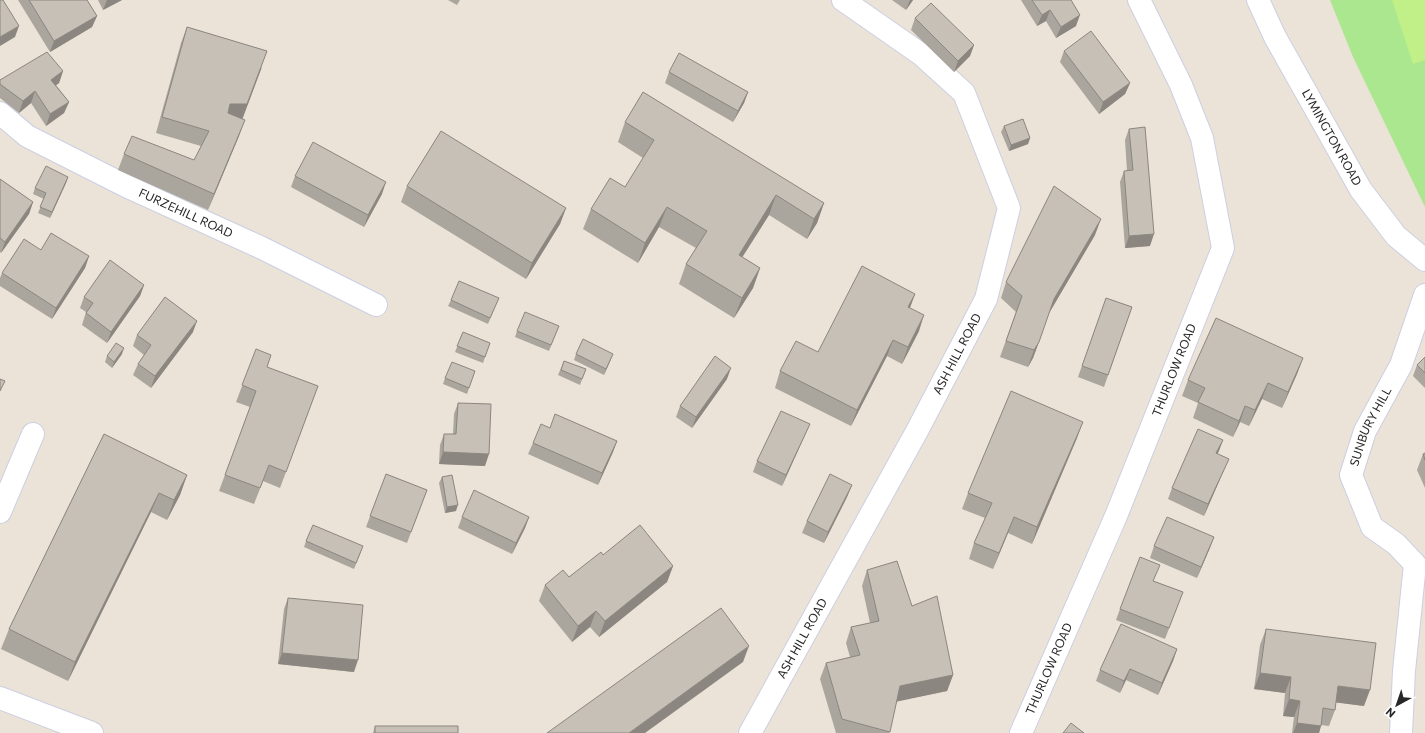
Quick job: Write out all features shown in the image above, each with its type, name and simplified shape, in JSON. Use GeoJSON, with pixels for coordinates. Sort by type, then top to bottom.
{"type":"FeatureCollection","features":[{"type":"Feature","properties":{"kind":"street","name":"ASH HILL ROAD"},"geometry":{"type":"LineString","coordinates":[[750,733],[918,431],[986,299],[1009,208],[964,93],[922,55],[843,0]]}},
{"type":"Feature","properties":{"kind":"street","name":"THURLOW ROAD"},"geometry":{"type":"LineString","coordinates":[[1021,733],[1116,516],[1223,248],[1202,138],[1181,85],[1139,0]]}},
{"type":"Feature","properties":{"kind":"street","name":"LYMINGTON ROAD"},"geometry":{"type":"LineString","coordinates":[[1258,0],[1275,37],[1361,190],[1396,236],[1425,260]]}},
{"type":"Feature","properties":{"kind":"street","name":"FURZEHILL ROAD"},"geometry":{"type":"LineString","coordinates":[[0,113],[27,136],[126,186],[262,248],[376,305]]}},
{"type":"Feature","properties":{"kind":"street","name":"SUNBURY HILL"},"geometry":{"type":"LineString","coordinates":[[1401,733],[1404,671],[1415,564],[1396,544],[1372,527],[1351,475],[1365,431],[1401,365],[1425,295]]}},
{"type":"Feature","properties":{"kind":"street"},"geometry":{"type":"LineString","coordinates":[[0,512],[33,434]]}},
{"type":"Feature","properties":{"kind":"street"},"geometry":{"type":"LineString","coordinates":[[0,698],[92,733]]}},
{"type":"Feature","properties":{"kind":"green space"},"geometry":{"type":"Polygon","coordinates":[[[1330,0],[1425,0],[1425,207],[1353,57],[1330,0]]]}},
{"type":"Feature","properties":{"kind":"green space"},"geometry":{"type":"Polygon","coordinates":[[[1392,0],[1425,0],[1425,60],[1413,64],[1392,0]]]}},
{"type":"Feature","properties":{"kind":"building"},"geometry":{"type":"Polygon","coordinates":[[[0,0],[3,0],[19,26],[0,37],[0,0]]]}},
{"type":"Feature","properties":{"kind":"building"},"geometry":{"type":"Polygon","coordinates":[[[29,0],[87,0],[97,16],[54,41],[29,0]]]}},
{"type":"Feature","properties":{"kind":"building"},"geometry":{"type":"Polygon","coordinates":[[[1032,0],[1071,0],[1080,15],[1061,27],[1050,10],[1042,15],[1032,0]]]}},
{"type":"Feature","properties":{"kind":"building"},"geometry":{"type":"Polygon","coordinates":[[[931,3],[974,45],[958,61],[915,18],[931,3]]]}},
{"type":"Feature","properties":{"kind":"building"},"geometry":{"type":"Polygon","coordinates":[[[187,27],[267,51],[247,104],[230,104],[228,113],[245,120],[214,194],[124,154],[132,136],[194,160],[209,131],[162,117],[187,27]]]}},
{"type":"Feature","properties":{"kind":"building"},"geometry":{"type":"Polygon","coordinates":[[[1091,31],[1130,83],[1103,102],[1064,51],[1091,31]]]}},
{"type":"Feature","properties":{"kind":"building"},"geometry":{"type":"Polygon","coordinates":[[[47,52],[63,71],[51,80],[69,102],[50,114],[35,91],[23,101],[0,84],[0,80],[47,52]]]}},
{"type":"Feature","properties":{"kind":"building"},"geometry":{"type":"Polygon","coordinates":[[[679,53],[748,92],[738,111],[669,72],[679,53]]]}},
{"type":"Feature","properties":{"kind":"building"},"geometry":{"type":"Polygon","coordinates":[[[643,92],[824,203],[814,219],[776,195],[739,255],[760,268],[742,298],[686,264],[707,231],[667,207],[645,243],[591,209],[610,178],[625,187],[654,140],[625,122],[643,92]]]}},
{"type":"Feature","properties":{"kind":"building"},"geometry":{"type":"Polygon","coordinates":[[[1023,119],[1030,138],[1011,145],[1004,126],[1023,119]]]}},
{"type":"Feature","properties":{"kind":"building"},"geometry":{"type":"Polygon","coordinates":[[[1145,127],[1154,234],[1129,236],[1124,171],[1133,170],[1129,129],[1145,127]]]}},
{"type":"Feature","properties":{"kind":"building"},"geometry":{"type":"Polygon","coordinates":[[[441,131],[566,208],[532,263],[407,186],[441,131]]]}},
{"type":"Feature","properties":{"kind":"building"},"geometry":{"type":"Polygon","coordinates":[[[313,142],[386,182],[368,215],[295,176],[313,142]]]}},
{"type":"Feature","properties":{"kind":"building"},"geometry":{"type":"Polygon","coordinates":[[[46,166],[68,177],[52,212],[40,207],[46,193],[35,188],[46,166]]]}},
{"type":"Feature","properties":{"kind":"building"},"geometry":{"type":"Polygon","coordinates":[[[0,179],[33,202],[5,242],[0,238],[0,179]]]}},
{"type":"Feature","properties":{"kind":"building"},"geometry":{"type":"Polygon","coordinates":[[[1054,186],[1101,219],[1054,299],[1039,342],[1034,350],[1006,341],[1022,296],[1006,282],[1054,186]]]}},
{"type":"Feature","properties":{"kind":"building"},"geometry":{"type":"Polygon","coordinates":[[[51,233],[89,256],[56,308],[2,273],[24,239],[41,250],[51,233]]]}},
{"type":"Feature","properties":{"kind":"building"},"geometry":{"type":"Polygon","coordinates":[[[110,260],[144,285],[111,332],[86,313],[93,303],[84,297],[110,260]]]}},
{"type":"Feature","properties":{"kind":"building"},"geometry":{"type":"Polygon","coordinates":[[[862,266],[915,294],[908,307],[924,315],[908,347],[893,340],[857,410],[780,371],[796,341],[818,352],[862,266]]]}},
{"type":"Feature","properties":{"kind":"building"},"geometry":{"type":"Polygon","coordinates":[[[459,281],[499,298],[490,318],[451,300],[459,281]]]}},
{"type":"Feature","properties":{"kind":"building"},"geometry":{"type":"Polygon","coordinates":[[[165,297],[197,321],[155,376],[138,364],[151,345],[137,335],[165,297]]]}},
{"type":"Feature","properties":{"kind":"building"},"geometry":{"type":"Polygon","coordinates":[[[1106,298],[1132,307],[1108,375],[1082,366],[1106,298]]]}},
{"type":"Feature","properties":{"kind":"building"},"geometry":{"type":"Polygon","coordinates":[[[525,312],[559,326],[551,345],[517,331],[525,312]]]}},
{"type":"Feature","properties":{"kind":"building"},"geometry":{"type":"Polygon","coordinates":[[[1216,318],[1303,358],[1288,392],[1268,383],[1255,410],[1245,406],[1239,421],[1198,402],[1205,388],[1188,380],[1216,318]]]}},
{"type":"Feature","properties":{"kind":"building"},"geometry":{"type":"Polygon","coordinates":[[[463,332],[490,343],[485,357],[457,346],[463,332]]]}},
{"type":"Feature","properties":{"kind":"building"},"geometry":{"type":"Polygon","coordinates":[[[583,339],[613,354],[606,369],[576,354],[583,339]]]}},
{"type":"Feature","properties":{"kind":"building"},"geometry":{"type":"Polygon","coordinates":[[[116,343],[124,348],[114,362],[107,356],[116,343]]]}},
{"type":"Feature","properties":{"kind":"building"},"geometry":{"type":"Polygon","coordinates":[[[256,349],[271,355],[267,367],[318,386],[286,472],[269,465],[260,488],[225,475],[256,391],[242,385],[256,349]]]}},
{"type":"Feature","properties":{"kind":"building"},"geometry":{"type":"Polygon","coordinates":[[[715,356],[731,368],[696,417],[680,406],[715,356]]]}},
{"type":"Feature","properties":{"kind":"building"},"geometry":{"type":"Polygon","coordinates":[[[1425,357],[1425,373],[1417,365],[1425,357]]]}},
{"type":"Feature","properties":{"kind":"building"},"geometry":{"type":"Polygon","coordinates":[[[564,361],[586,369],[582,379],[561,370],[564,361]]]}},
{"type":"Feature","properties":{"kind":"building"},"geometry":{"type":"Polygon","coordinates":[[[452,362],[475,371],[469,388],[445,378],[452,362]]]}},
{"type":"Feature","properties":{"kind":"building"},"geometry":{"type":"Polygon","coordinates":[[[0,379],[5,381],[0,391],[0,379]]]}},
{"type":"Feature","properties":{"kind":"building"},"geometry":{"type":"Polygon","coordinates":[[[1011,391],[1083,422],[1037,527],[1014,517],[999,553],[974,543],[992,503],[968,493],[1011,391]]]}},
{"type":"Feature","properties":{"kind":"building"},"geometry":{"type":"Polygon","coordinates":[[[458,403],[491,404],[489,454],[443,452],[444,434],[456,434],[458,403]]]}},
{"type":"Feature","properties":{"kind":"building"},"geometry":{"type":"Polygon","coordinates":[[[781,411],[810,424],[786,475],[757,461],[781,411]]]}},
{"type":"Feature","properties":{"kind":"building"},"geometry":{"type":"Polygon","coordinates":[[[555,414],[617,441],[602,473],[533,443],[541,424],[550,428],[555,414]]]}},
{"type":"Feature","properties":{"kind":"building"},"geometry":{"type":"Polygon","coordinates":[[[1198,429],[1223,440],[1216,453],[1229,459],[1208,504],[1172,488],[1198,429]]]}},
{"type":"Feature","properties":{"kind":"building"},"geometry":{"type":"Polygon","coordinates":[[[104,434],[187,475],[174,500],[159,493],[75,662],[9,629],[104,434]]]}},
{"type":"Feature","properties":{"kind":"building"},"geometry":{"type":"Polygon","coordinates":[[[386,474],[427,490],[411,532],[370,516],[386,474]]]}},
{"type":"Feature","properties":{"kind":"building"},"geometry":{"type":"Polygon","coordinates":[[[830,474],[852,485],[828,532],[807,521],[830,474]]]}},
{"type":"Feature","properties":{"kind":"building"},"geometry":{"type":"Polygon","coordinates":[[[452,475],[458,505],[447,507],[442,477],[452,475]]]}},
{"type":"Feature","properties":{"kind":"building"},"geometry":{"type":"Polygon","coordinates":[[[474,490],[529,517],[516,543],[462,517],[474,490]]]}},
{"type":"Feature","properties":{"kind":"building"},"geometry":{"type":"Polygon","coordinates":[[[1167,517],[1214,537],[1201,567],[1154,546],[1167,517]]]}},
{"type":"Feature","properties":{"kind":"building"},"geometry":{"type":"Polygon","coordinates":[[[313,525],[363,546],[356,563],[306,541],[313,525]]]}},
{"type":"Feature","properties":{"kind":"building"},"geometry":{"type":"Polygon","coordinates":[[[640,525],[673,566],[605,621],[596,611],[578,626],[545,585],[563,570],[569,577],[601,552],[603,555],[640,525]]]}},
{"type":"Feature","properties":{"kind":"building"},"geometry":{"type":"Polygon","coordinates":[[[1140,557],[1160,565],[1153,581],[1183,592],[1169,628],[1120,609],[1140,557]]]}},
{"type":"Feature","properties":{"kind":"building"},"geometry":{"type":"Polygon","coordinates":[[[897,561],[912,606],[937,596],[953,675],[900,686],[890,732],[842,719],[826,663],[860,655],[851,627],[879,621],[867,570],[897,561]]]}},
{"type":"Feature","properties":{"kind":"building"},"geometry":{"type":"Polygon","coordinates":[[[288,598],[363,605],[358,660],[282,653],[288,598]]]}},
{"type":"Feature","properties":{"kind":"building"},"geometry":{"type":"Polygon","coordinates":[[[721,608],[749,646],[629,733],[547,733],[721,608]]]}},
{"type":"Feature","properties":{"kind":"building"},"geometry":{"type":"Polygon","coordinates":[[[1121,624],[1177,649],[1162,683],[1130,669],[1124,681],[1100,670],[1121,624]]]}},
{"type":"Feature","properties":{"kind":"building"},"geometry":{"type":"Polygon","coordinates":[[[1266,629],[1376,643],[1370,690],[1338,686],[1335,710],[1323,708],[1321,726],[1297,723],[1300,701],[1289,699],[1291,677],[1260,673],[1266,629]]]}},
{"type":"Feature","properties":{"kind":"building"},"geometry":{"type":"Polygon","coordinates":[[[1071,723],[1084,733],[1063,733],[1071,723]]]}},
{"type":"Feature","properties":{"kind":"building"},"geometry":{"type":"Polygon","coordinates":[[[375,726],[458,726],[458,733],[375,733],[375,726]]]}}]}
